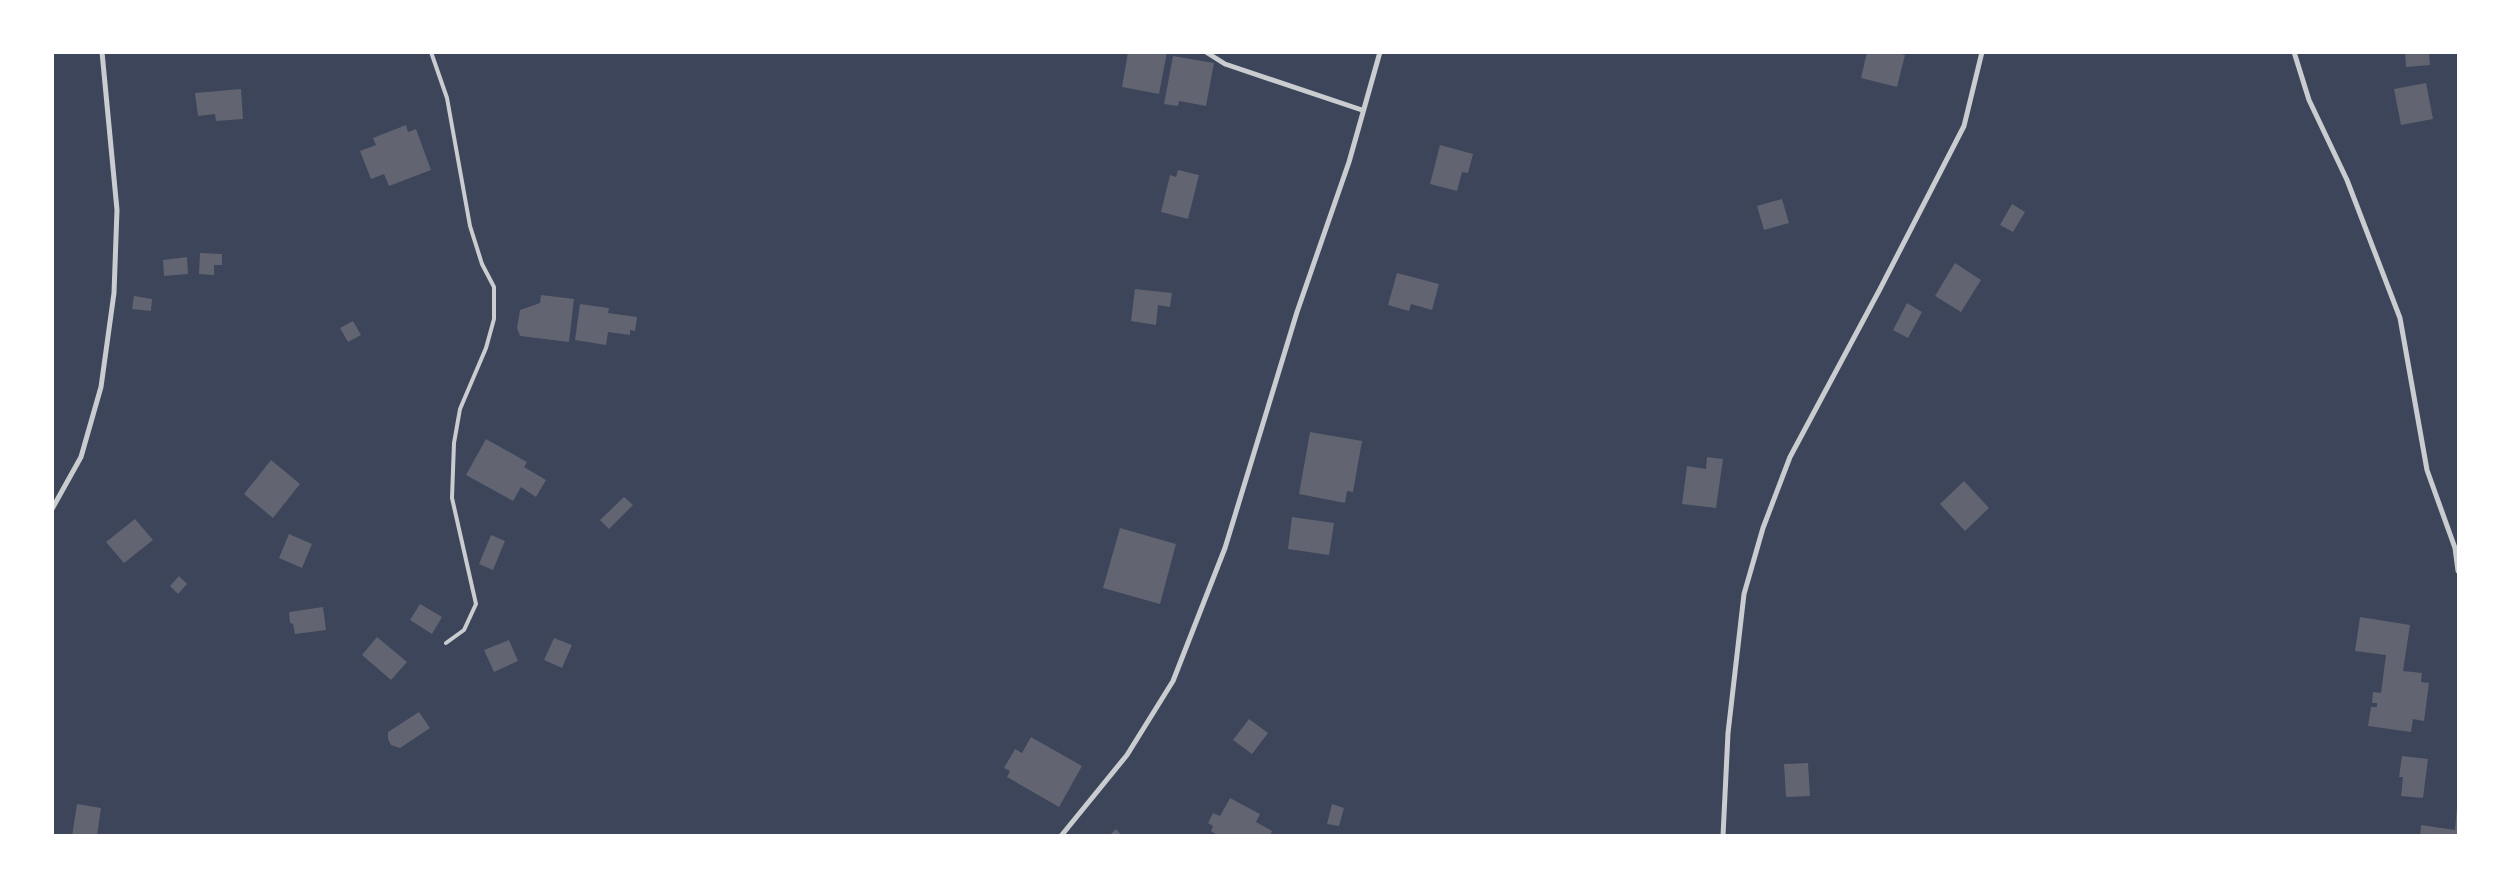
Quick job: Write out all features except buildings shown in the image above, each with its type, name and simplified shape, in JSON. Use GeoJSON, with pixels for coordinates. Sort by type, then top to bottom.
{"type":"FeatureCollection","features":[{"type":"Feature","properties":{"kind":"street"},"geometry":{"type":"LineString","coordinates":[[52,509],[81,457],[101,387],[114,293],[117,210],[102,52]]}},
{"type":"Feature","properties":{"kind":"street"},"geometry":{"type":"LineString","coordinates":[[1206,52],[1224,64],[1362,110]]}},
{"type":"Feature","properties":{"kind":"street"},"geometry":{"type":"LineString","coordinates":[[1061,836],[1127,755],[1173,681],[1225,548],[1297,312],[1349,162],[1362,110],[1380,52]]}},
{"type":"Feature","properties":{"kind":"street"},"geometry":{"type":"LineString","coordinates":[[1723,836],[1728,733],[1744,594],[1763,528],[1790,456],[1880,289],[1964,126],[1982,52]]}},
{"type":"Feature","properties":{"kind":"street"},"geometry":{"type":"LineString","coordinates":[[2294,52],[2309,100],[2347,180],[2400,318],[2426,470],[2455,548],[2458,571]]}},
{"type":"Feature","properties":{"kind":"lane"},"geometry":{"type":"LineString","coordinates":[[431,52],[447,98],[470,226],[482,264],[494,286],[494,319],[486,348],[460,409],[454,443],[452,498],[476,604],[464,630],[446,642]]}},
{"type":"Feature","properties":{"kind":"shaded area"},"geometry":{"type":"Polygon","coordinates":[[[53,53],[2458,53],[2458,835],[53,835],[53,53]]]}}]}
